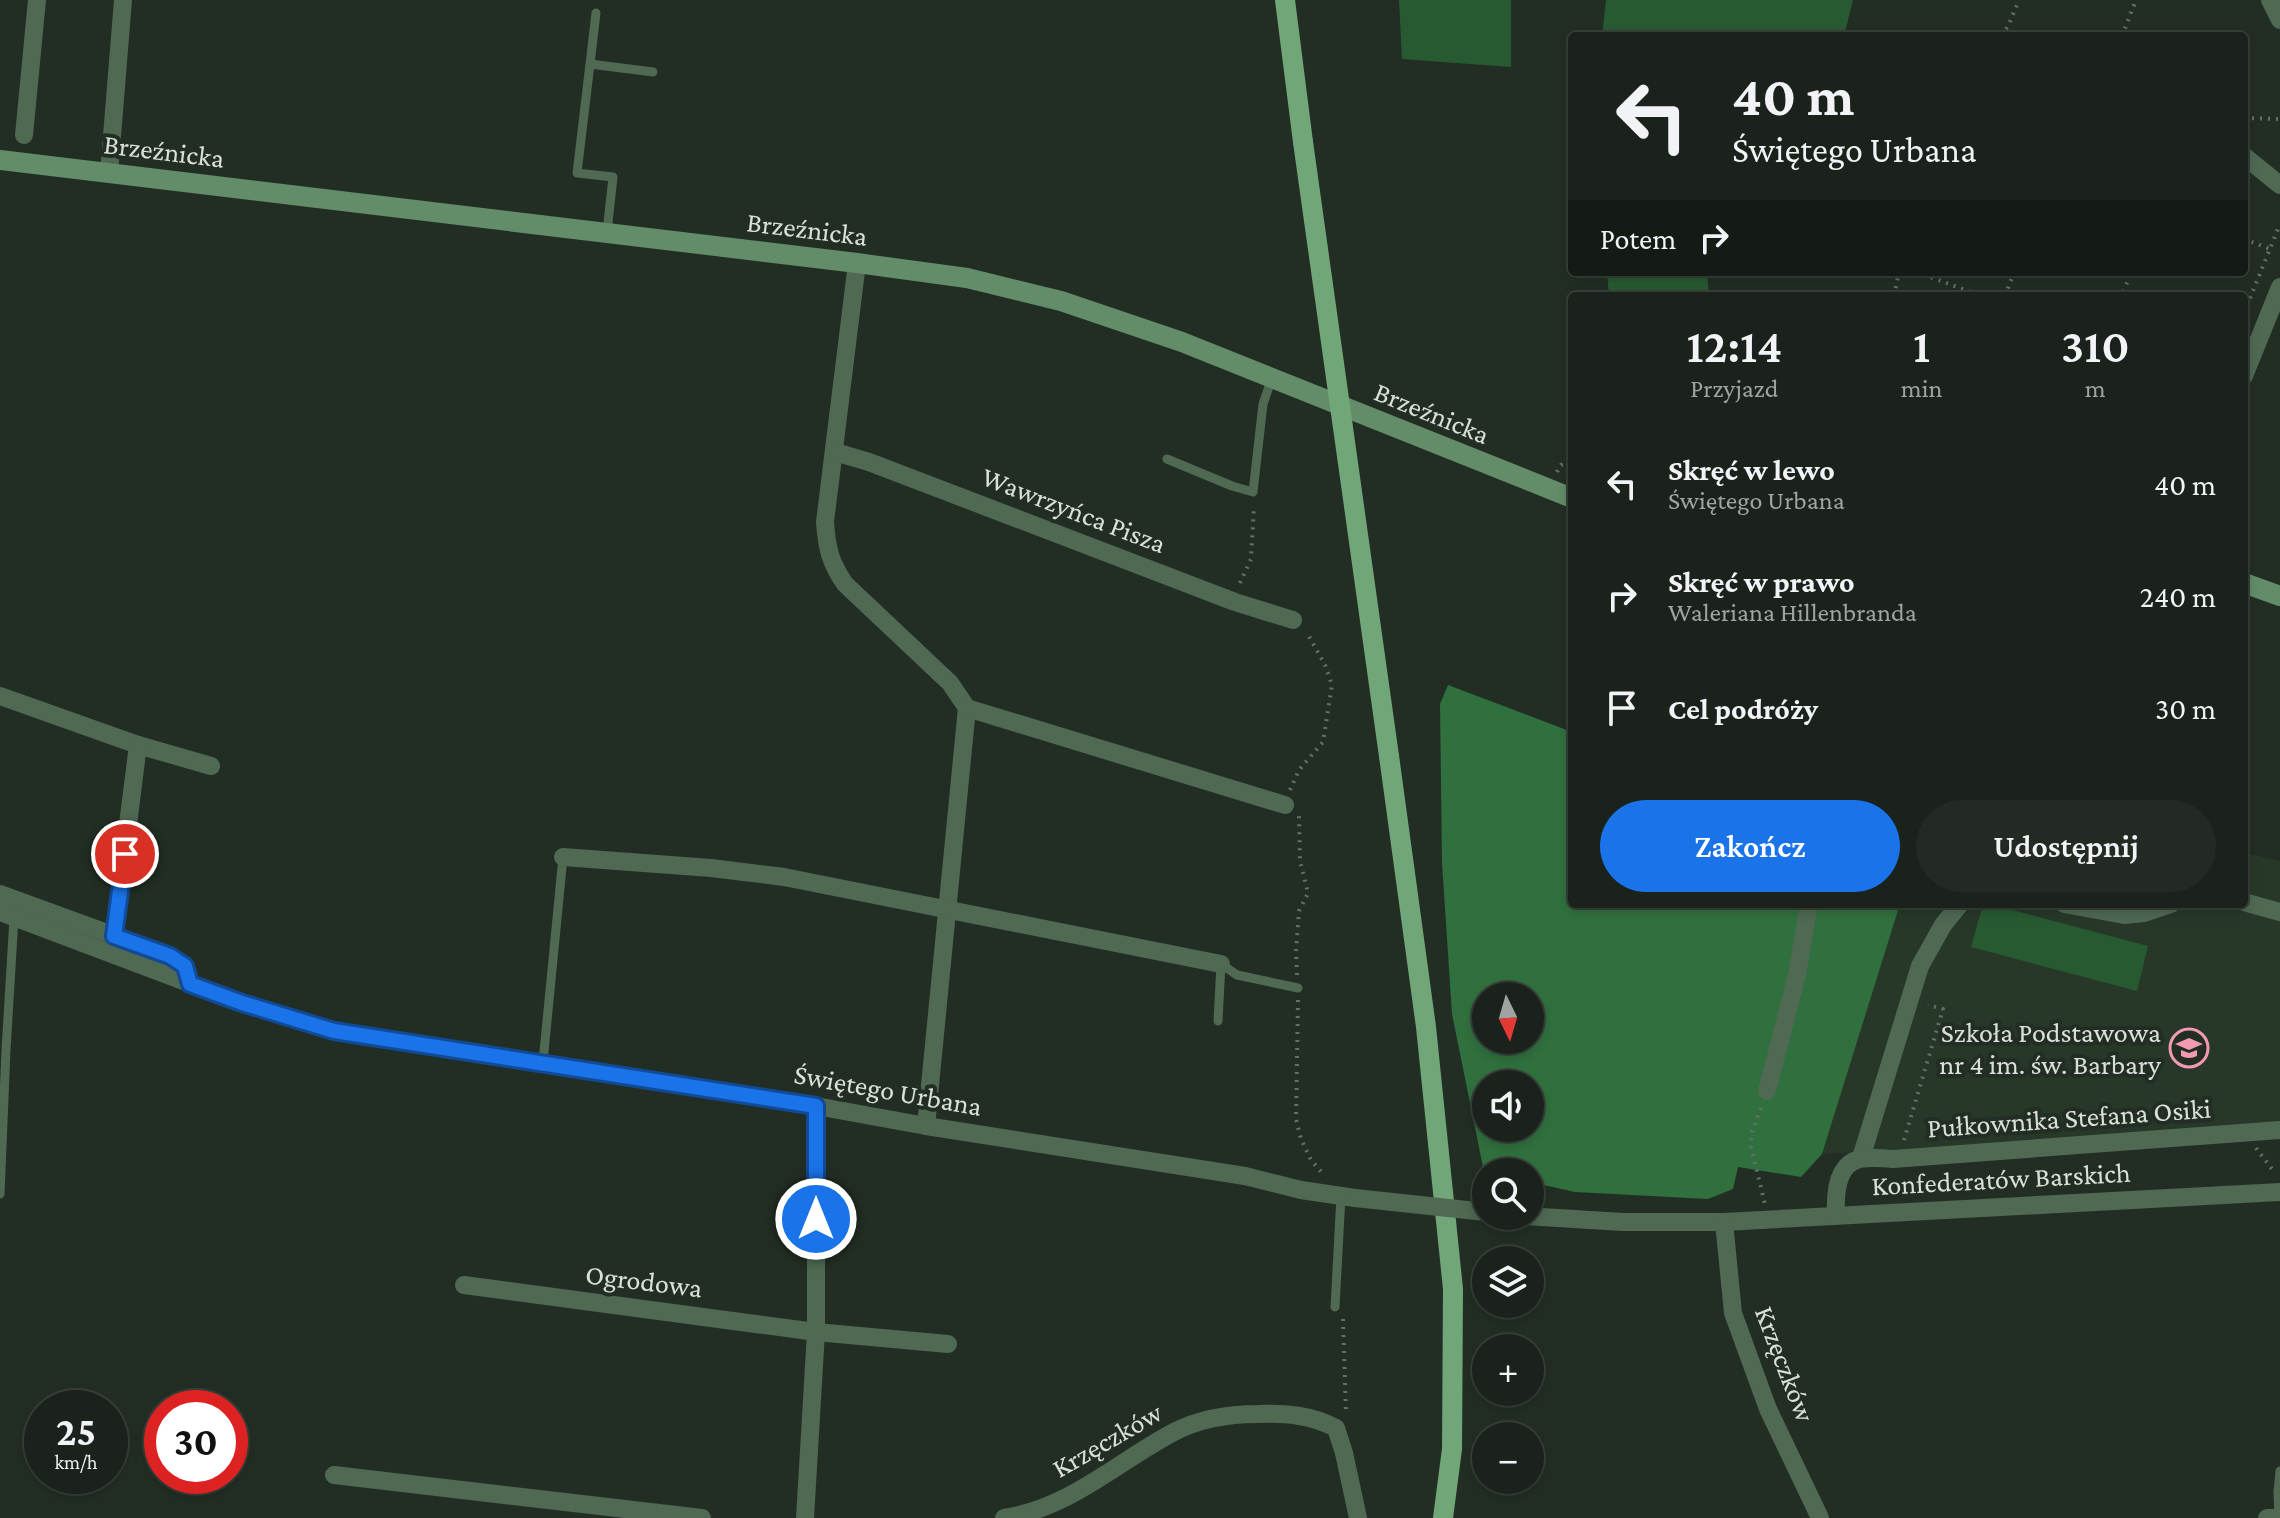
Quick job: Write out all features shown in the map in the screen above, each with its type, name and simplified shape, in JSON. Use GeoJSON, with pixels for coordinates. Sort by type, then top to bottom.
{"type":"FeatureCollection","features":[{"type":"Feature","properties":{"kind":"main road"},"geometry":{"type":"LineString","coordinates":[[1285,0],[1426,1027],[1453,1289],[1452,1449],[1443,1518]]}},
{"type":"Feature","properties":{"kind":"street"},"geometry":{"type":"LineString","coordinates":[[24,135],[37,0]]}},
{"type":"Feature","properties":{"kind":"street"},"geometry":{"type":"LineString","coordinates":[[109,173],[123,0]]}},
{"type":"Feature","properties":{"kind":"street"},"geometry":{"type":"LineString","coordinates":[[2270,0],[2280,20]]}},
{"type":"Feature","properties":{"kind":"street"},"geometry":{"type":"LineString","coordinates":[[2248,159],[2280,185]]}},
{"type":"Feature","properties":{"kind":"street","name":"Brzeźnicka"},"geometry":{"type":"LineString","coordinates":[[0,160],[967,278],[1061,301],[1182,342],[1568,496]]}},
{"type":"Feature","properties":{"kind":"street"},"geometry":{"type":"LineString","coordinates":[[857,263],[825,522],[827,548],[845,584],[950,683],[967,708],[1285,805]]}},
{"type":"Feature","properties":{"kind":"street"},"geometry":{"type":"LineString","coordinates":[[2248,366],[2280,287]]}},
{"type":"Feature","properties":{"kind":"street","name":"Wawrzyńca Pisza"},"geometry":{"type":"LineString","coordinates":[[835,452],[869,462],[1235,602],[1293,620]]}},
{"type":"Feature","properties":{"kind":"street"},"geometry":{"type":"LineString","coordinates":[[2248,584],[2280,596]]}},
{"type":"Feature","properties":{"kind":"street"},"geometry":{"type":"LineString","coordinates":[[0,696],[138,745],[211,766]]}},
{"type":"Feature","properties":{"kind":"street"},"geometry":{"type":"LineString","coordinates":[[926,1126],[967,708]]}},
{"type":"Feature","properties":{"kind":"street"},"geometry":{"type":"LineString","coordinates":[[114,936],[138,745]]}},
{"type":"Feature","properties":{"kind":"street"},"geometry":{"type":"LineString","coordinates":[[563,857],[784,877],[1221,964]]}},
{"type":"Feature","properties":{"kind":"street"},"geometry":{"type":"LineString","coordinates":[[0,894],[170,956],[185,966],[190,984]]}},
{"type":"Feature","properties":{"kind":"street"},"geometry":{"type":"LineString","coordinates":[[2248,903],[2280,912]]}},
{"type":"Feature","properties":{"kind":"street"},"geometry":{"type":"LineString","coordinates":[[1767,1091],[1797,975],[1808,908]]}},
{"type":"Feature","properties":{"kind":"street"},"geometry":{"type":"LineString","coordinates":[[1836,1216],[1835,1198],[1839,1181],[1851,1162],[1861,1158],[1920,966],[1943,925],[1957,908]]}},
{"type":"Feature","properties":{"kind":"street"},"geometry":{"type":"LineString","coordinates":[[2086,908],[2124,915],[2159,908]]}},
{"type":"Feature","properties":{"kind":"street","name":"Świętego Urbana"},"geometry":{"type":"LineString","coordinates":[[7,914],[242,1003],[334,1031],[1245,1176],[1301,1190],[1472,1210]]}},
{"type":"Feature","properties":{"kind":"street"},"geometry":{"type":"LineString","coordinates":[[805,1518],[816,1332],[816,1106]]}},
{"type":"Feature","properties":{"kind":"street","name":"Pułkownika Stefana Osiki"},"geometry":{"type":"LineString","coordinates":[[1861,1158],[1893,1159],[2280,1130]]}},
{"type":"Feature","properties":{"kind":"street","name":"Konfederatów Barskich"},"geometry":{"type":"LineString","coordinates":[[1724,1222],[2279,1184]]}},
{"type":"Feature","properties":{"kind":"street"},"geometry":{"type":"LineString","coordinates":[[1544,1217],[1623,1222],[1724,1222]]}},
{"type":"Feature","properties":{"kind":"street","name":"Krzęczków"},"geometry":{"type":"LineString","coordinates":[[1724,1222],[1733,1313],[1768,1409],[1820,1518]]}},
{"type":"Feature","properties":{"kind":"street","name":"Ogrodowa"},"geometry":{"type":"LineString","coordinates":[[464,1285],[816,1332],[948,1344]]}},
{"type":"Feature","properties":{"kind":"street","name":"Krzęczków"},"geometry":{"type":"LineString","coordinates":[[1004,1518],[1067,1497],[1175,1432],[1199,1422],[1240,1414],[1283,1413],[1317,1418],[1336,1428]]}},
{"type":"Feature","properties":{"kind":"street"},"geometry":{"type":"LineString","coordinates":[[1336,1428],[1358,1518]]}},
{"type":"Feature","properties":{"kind":"street"},"geometry":{"type":"LineString","coordinates":[[334,1475],[702,1518]]}},
{"type":"Feature","properties":{"kind":"street"},"geometry":{"type":"LineString","coordinates":[[2267,1518],[2280,1518]]}},
{"type":"Feature","properties":{"kind":"lane"},"geometry":{"type":"LineString","coordinates":[[596,13],[577,173],[613,177],[607,232]]}},
{"type":"Feature","properties":{"kind":"lane"},"geometry":{"type":"LineString","coordinates":[[590,64],[653,72]]}},
{"type":"Feature","properties":{"kind":"lane"},"geometry":{"type":"LineString","coordinates":[[1167,459],[1253,492],[1263,404],[1272,378]]}},
{"type":"Feature","properties":{"kind":"lane"},"geometry":{"type":"LineString","coordinates":[[543,1062],[563,857]]}},
{"type":"Feature","properties":{"kind":"lane"},"geometry":{"type":"LineString","coordinates":[[0,1194],[7,914]]}},
{"type":"Feature","properties":{"kind":"lane"},"geometry":{"type":"LineString","coordinates":[[1221,964],[1237,975],[1298,988]]}},
{"type":"Feature","properties":{"kind":"lane"},"geometry":{"type":"LineString","coordinates":[[1218,1021],[1221,964]]}},
{"type":"Feature","properties":{"kind":"lane"},"geometry":{"type":"LineString","coordinates":[[1335,1307],[1348,1197]]}},
{"type":"Feature","properties":{"kind":"lane"},"geometry":{"type":"LineString","coordinates":[[2280,1471],[2280,1518]]}},
{"type":"Feature","properties":{"kind":"path"},"geometry":{"type":"LineString","coordinates":[[2005,32],[2019,0]]}},
{"type":"Feature","properties":{"kind":"path"},"geometry":{"type":"LineString","coordinates":[[2124,32],[2136,0]]}},
{"type":"Feature","properties":{"kind":"path"},"geometry":{"type":"LineString","coordinates":[[2248,118],[2280,119]]}},
{"type":"Feature","properties":{"kind":"path"},"geometry":{"type":"LineString","coordinates":[[2248,303],[2280,224]]}},
{"type":"Feature","properties":{"kind":"path"},"geometry":{"type":"LineString","coordinates":[[2248,241],[2270,249]]}},
{"type":"Feature","properties":{"kind":"path"},"geometry":{"type":"LineString","coordinates":[[1927,276],[1971,292]]}},
{"type":"Feature","properties":{"kind":"path"},"geometry":{"type":"LineString","coordinates":[[1235,602],[1251,559],[1253,492]]}},
{"type":"Feature","properties":{"kind":"path"},"geometry":{"type":"LineString","coordinates":[[1293,620],[1308,634],[1332,685],[1323,742],[1299,770],[1285,805],[1300,811],[1300,861],[1308,893],[1299,911],[1296,951],[1296,1119],[1311,1160],[1324,1174],[1323,1181]]}},
{"type":"Feature","properties":{"kind":"path"},"geometry":{"type":"LineString","coordinates":[[1903,1146],[1943,1009],[1910,1000]]}},
{"type":"Feature","properties":{"kind":"path"},"geometry":{"type":"LineString","coordinates":[[1760,1189],[1751,1147],[1752,1132],[1767,1091]]}},
{"type":"Feature","properties":{"kind":"path"},"geometry":{"type":"LineString","coordinates":[[2252,1143],[2279,1184]]}},
{"type":"Feature","properties":{"kind":"path"},"geometry":{"type":"LineString","coordinates":[[1335,1307],[1343,1315],[1346,1414],[1336,1428]]}},
{"type":"Feature","properties":{"kind":"shaded area"},"geometry":{"type":"Polygon","coordinates":[[[2248,854],[2280,861],[2280,1126],[1822,1154],[1899,908],[2248,908],[2248,854]]]}},
{"type":"Feature","properties":{"kind":"green space"},"geometry":{"type":"Polygon","coordinates":[[[1399,0],[1511,0],[1511,67],[1402,59],[1399,0]]]}},
{"type":"Feature","properties":{"kind":"green space"},"geometry":{"type":"Polygon","coordinates":[[[1606,0],[1853,0],[1845,32],[1602,32],[1606,0]]]}},
{"type":"Feature","properties":{"kind":"green space"},"geometry":{"type":"Polygon","coordinates":[[[1607,276],[1707,276],[1709,292],[1609,292],[1607,276]]]}},
{"type":"Feature","properties":{"kind":"green space"},"geometry":{"type":"Polygon","coordinates":[[[1448,685],[1568,730],[1568,908],[1899,908],[1822,1154],[1801,1177],[1738,1167],[1733,1189],[1708,1199],[1575,1192],[1544,1185],[1544,1158],[1481,1158],[1478,1142],[1544,1142],[1544,1070],[1472,1070],[1472,1113],[1452,1014],[1442,863],[1440,704],[1448,685]]]}},
{"type":"Feature","properties":{"kind":"green space"},"geometry":{"type":"Polygon","coordinates":[[[1982,908],[2005,908],[2148,946],[2137,991],[1971,947],[1982,908]]]}},
{"type":"Feature","properties":{"kind":"place","name":"Szkoła Podstawowa nr 4 im. św. Barbary"},"geometry":{"type":"Point","coordinates":[2189,1048]}},
{"type":"Feature","properties":{"kind":"route"},"geometry":{"type":"LineString","coordinates":[[125,854],[114,936],[170,956],[185,966],[190,984],[242,1003],[334,1031],[816,1106],[816,1219]]}}]}
